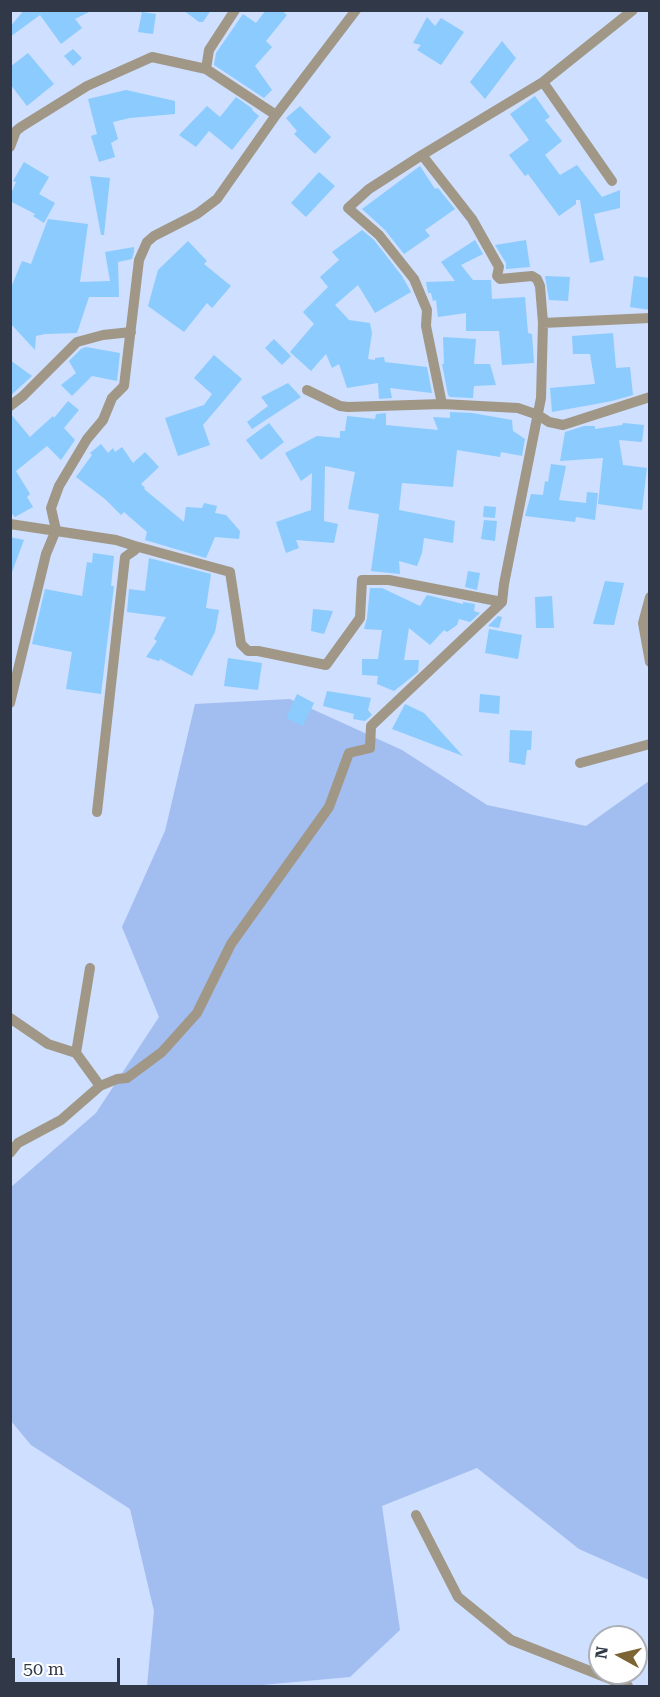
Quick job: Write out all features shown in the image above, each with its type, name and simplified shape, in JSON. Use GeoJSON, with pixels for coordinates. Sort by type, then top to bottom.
{"type":"FeatureCollection","features":[{"type":"Feature","properties":{"kind":"street"},"geometry":{"type":"LineString","coordinates":[[206,69],[209,50],[235,10]]}},
{"type":"Feature","properties":{"kind":"street"},"geometry":{"type":"LineString","coordinates":[[10,703],[46,554],[56,530],[51,508],[59,486],[87,439],[103,420],[112,398],[124,386],[139,260],[147,242],[154,236],[197,214],[217,199],[276,115],[356,10]]}},
{"type":"Feature","properties":{"kind":"street"},"geometry":{"type":"LineString","coordinates":[[442,404],[426,326],[427,310],[414,279],[379,235],[348,208],[369,189],[422,154],[543,82],[633,10]]}},
{"type":"Feature","properties":{"kind":"street"},"geometry":{"type":"LineString","coordinates":[[10,147],[16,131],[21,127],[87,86],[146,59],[158,58],[206,69],[276,115]]}},
{"type":"Feature","properties":{"kind":"street"},"geometry":{"type":"LineString","coordinates":[[543,82],[612,181]]}},
{"type":"Feature","properties":{"kind":"street"},"geometry":{"type":"LineString","coordinates":[[10,1153],[18,1143],[69,1114],[100,1086],[117,1079],[127,1078],[162,1052],[197,1013],[231,944],[329,807],[349,753],[370,748],[371,726],[502,602],[530,464],[543,385],[543,323],[540,286],[537,279],[532,276],[501,279],[498,276],[499,267],[472,219],[422,154]]}},
{"type":"Feature","properties":{"kind":"street"},"geometry":{"type":"LineString","coordinates":[[543,323],[650,318]]}},
{"type":"Feature","properties":{"kind":"street"},"geometry":{"type":"LineString","coordinates":[[10,406],[77,342],[103,335],[131,332]]}},
{"type":"Feature","properties":{"kind":"street"},"geometry":{"type":"LineString","coordinates":[[307,390],[340,406],[442,404],[518,408],[538,415],[549,422],[563,425],[650,397]]}},
{"type":"Feature","properties":{"kind":"street"},"geometry":{"type":"LineString","coordinates":[[10,524],[116,540],[230,572],[241,644],[248,651],[326,665],[360,618],[362,580],[389,580],[502,602]]}},
{"type":"Feature","properties":{"kind":"street"},"geometry":{"type":"LineString","coordinates":[[97,812],[124,557],[135,550],[135,546]]}},
{"type":"Feature","properties":{"kind":"street"},"geometry":{"type":"LineString","coordinates":[[650,597],[643,623],[650,663]]}},
{"type":"Feature","properties":{"kind":"street"},"geometry":{"type":"LineString","coordinates":[[580,763],[650,744]]}},
{"type":"Feature","properties":{"kind":"street"},"geometry":{"type":"LineString","coordinates":[[76,1053],[90,968]]}},
{"type":"Feature","properties":{"kind":"street"},"geometry":{"type":"LineString","coordinates":[[10,1018],[48,1044],[76,1053],[100,1086]]}},
{"type":"Feature","properties":{"kind":"street"},"geometry":{"type":"LineString","coordinates":[[416,1515],[458,1597],[511,1640],[628,1686]]}},
{"type":"Feature","properties":{"kind":"shaded area"},"geometry":{"type":"Polygon","coordinates":[[[290,699],[402,750],[487,805],[586,826],[649,781],[649,1580],[579,1549],[477,1468],[382,1506],[400,1630],[350,1677],[251,1686],[147,1686],[154,1611],[130,1509],[31,1445],[11,1421],[10,1188],[96,1113],[159,1017],[122,927],[165,831],[195,704],[290,699]]]}},
{"type":"Feature","properties":{"kind":"building"},"geometry":{"type":"Polygon","coordinates":[[[24,10],[93,10],[75,19],[82,28],[61,44],[40,15],[10,37],[10,27],[24,10]]]}},
{"type":"Feature","properties":{"kind":"building"},"geometry":{"type":"Polygon","coordinates":[[[183,10],[211,10],[203,22],[199,22],[183,10]]]}},
{"type":"Feature","properties":{"kind":"building"},"geometry":{"type":"Polygon","coordinates":[[[266,10],[281,10],[287,15],[266,41],[272,47],[255,66],[272,90],[264,98],[214,65],[216,53],[243,14],[256,23],[266,10]]]}},
{"type":"Feature","properties":{"kind":"building"},"geometry":{"type":"Polygon","coordinates":[[[142,12],[156,14],[153,34],[138,32],[142,12]]]}},
{"type":"Feature","properties":{"kind":"building"},"geometry":{"type":"Polygon","coordinates":[[[427,17],[435,26],[441,18],[464,32],[441,65],[417,50],[421,45],[413,43],[427,17]]]}},
{"type":"Feature","properties":{"kind":"building"},"geometry":{"type":"Polygon","coordinates":[[[502,41],[516,58],[485,99],[470,82],[502,41]]]}},
{"type":"Feature","properties":{"kind":"building"},"geometry":{"type":"Polygon","coordinates":[[[73,49],[82,58],[73,66],[64,56],[73,49]]]}},
{"type":"Feature","properties":{"kind":"building"},"geometry":{"type":"Polygon","coordinates":[[[28,53],[54,84],[27,106],[10,84],[10,67],[28,53]]]}},
{"type":"Feature","properties":{"kind":"building"},"geometry":{"type":"Polygon","coordinates":[[[126,90],[175,101],[175,114],[113,122],[118,139],[111,143],[115,157],[99,162],[91,136],[97,134],[88,99],[126,90]]]}},
{"type":"Feature","properties":{"kind":"building"},"geometry":{"type":"Polygon","coordinates":[[[535,96],[550,117],[545,120],[562,141],[545,155],[560,175],[577,165],[602,197],[620,190],[620,208],[594,214],[604,260],[590,263],[580,200],[576,200],[576,204],[559,216],[528,174],[525,176],[509,155],[529,140],[510,114],[535,96]]]}},
{"type":"Feature","properties":{"kind":"building"},"geometry":{"type":"Polygon","coordinates":[[[236,97],[259,116],[232,150],[209,131],[196,147],[179,135],[207,106],[220,117],[236,97]]]}},
{"type":"Feature","properties":{"kind":"building"},"geometry":{"type":"Polygon","coordinates":[[[300,106],[331,137],[315,154],[294,134],[297,131],[286,118],[300,106]]]}},
{"type":"Feature","properties":{"kind":"building"},"geometry":{"type":"Polygon","coordinates":[[[24,162],[49,177],[39,194],[55,203],[44,223],[33,216],[35,214],[10,201],[16,182],[13,181],[24,162]]]}},
{"type":"Feature","properties":{"kind":"building"},"geometry":{"type":"Polygon","coordinates":[[[420,166],[435,189],[438,188],[455,209],[425,230],[430,236],[404,254],[385,230],[362,209],[420,166]]]}},
{"type":"Feature","properties":{"kind":"building"},"geometry":{"type":"Polygon","coordinates":[[[319,172],[335,186],[306,217],[291,203],[319,172]]]}},
{"type":"Feature","properties":{"kind":"building"},"geometry":{"type":"Polygon","coordinates":[[[90,176],[110,178],[104,235],[101,235],[90,176]]]}},
{"type":"Feature","properties":{"kind":"building"},"geometry":{"type":"Polygon","coordinates":[[[48,219],[88,224],[80,282],[110,281],[105,252],[134,247],[134,252],[132,259],[118,262],[119,297],[89,297],[77,333],[36,336],[35,350],[10,323],[10,290],[22,261],[31,264],[48,219]]]}},
{"type":"Feature","properties":{"kind":"building"},"geometry":{"type":"Polygon","coordinates":[[[362,230],[374,240],[402,276],[411,292],[375,313],[358,285],[335,305],[349,320],[370,323],[372,333],[368,359],[375,360],[375,358],[384,357],[385,362],[427,367],[432,393],[390,388],[392,398],[379,399],[378,383],[347,388],[339,364],[332,368],[326,354],[311,371],[290,352],[314,324],[303,312],[328,287],[320,277],[339,260],[332,252],[362,230]]]}},
{"type":"Feature","properties":{"kind":"building"},"geometry":{"type":"Polygon","coordinates":[[[475,240],[483,254],[461,265],[473,280],[491,280],[492,299],[525,297],[528,333],[532,334],[534,363],[502,365],[499,331],[466,331],[466,313],[438,317],[436,300],[433,301],[431,293],[428,293],[426,282],[455,281],[441,262],[475,240]]]}},
{"type":"Feature","properties":{"kind":"building"},"geometry":{"type":"Polygon","coordinates":[[[526,240],[530,267],[506,269],[506,263],[495,245],[526,240]]]}},
{"type":"Feature","properties":{"kind":"building"},"geometry":{"type":"Polygon","coordinates":[[[188,241],[207,261],[204,264],[231,286],[212,308],[207,303],[184,332],[148,306],[158,270],[188,241]]]}},
{"type":"Feature","properties":{"kind":"building"},"geometry":{"type":"Polygon","coordinates":[[[545,276],[570,277],[568,301],[549,300],[545,276]]]}},
{"type":"Feature","properties":{"kind":"building"},"geometry":{"type":"Polygon","coordinates":[[[634,276],[650,278],[650,310],[630,307],[634,276]]]}},
{"type":"Feature","properties":{"kind":"building"},"geometry":{"type":"Polygon","coordinates":[[[613,333],[616,368],[630,367],[633,395],[552,412],[550,388],[595,384],[590,354],[573,354],[572,336],[613,333]]]}},
{"type":"Feature","properties":{"kind":"building"},"geometry":{"type":"Polygon","coordinates":[[[443,337],[476,339],[474,364],[490,364],[496,385],[474,386],[473,398],[450,397],[442,364],[444,364],[443,337]]]}},
{"type":"Feature","properties":{"kind":"building"},"geometry":{"type":"Polygon","coordinates":[[[274,339],[291,356],[282,365],[265,348],[274,339]]]}},
{"type":"Feature","properties":{"kind":"building"},"geometry":{"type":"Polygon","coordinates":[[[86,347],[120,353],[117,381],[92,376],[72,396],[61,385],[76,373],[69,361],[86,347]]]}},
{"type":"Feature","properties":{"kind":"building"},"geometry":{"type":"Polygon","coordinates":[[[214,355],[242,379],[203,425],[210,445],[178,456],[165,418],[204,405],[212,394],[194,378],[214,355]]]}},
{"type":"Feature","properties":{"kind":"building"},"geometry":{"type":"Polygon","coordinates":[[[10,360],[32,376],[10,396],[10,360]]]}},
{"type":"Feature","properties":{"kind":"building"},"geometry":{"type":"Polygon","coordinates":[[[288,383],[301,397],[252,429],[247,422],[268,406],[261,397],[288,383]]]}},
{"type":"Feature","properties":{"kind":"building"},"geometry":{"type":"Polygon","coordinates":[[[68,401],[79,410],[64,428],[75,440],[61,460],[47,446],[16,471],[30,494],[27,497],[33,507],[15,517],[10,512],[10,413],[30,437],[53,416],[54,418],[68,401]]]}},
{"type":"Feature","properties":{"kind":"building"},"geometry":{"type":"Polygon","coordinates":[[[450,412],[472,413],[512,420],[513,431],[525,439],[522,456],[501,452],[500,457],[457,450],[453,487],[402,483],[399,510],[455,521],[453,543],[424,538],[417,566],[399,561],[400,574],[371,571],[379,514],[348,509],[355,472],[325,466],[324,521],[338,524],[334,543],[296,540],[299,548],[286,553],[276,522],[311,510],[312,473],[301,481],[285,453],[317,436],[340,438],[340,431],[345,431],[347,416],[375,419],[376,414],[386,413],[386,425],[438,430],[433,417],[450,418],[450,412]]]}},
{"type":"Feature","properties":{"kind":"building"},"geometry":{"type":"Polygon","coordinates":[[[269,423],[284,442],[261,460],[246,440],[269,423]]]}},
{"type":"Feature","properties":{"kind":"building"},"geometry":{"type":"Polygon","coordinates":[[[623,423],[644,425],[642,442],[619,440],[623,465],[647,468],[642,510],[598,504],[603,458],[560,461],[565,432],[584,426],[595,426],[595,429],[623,423]]]}},
{"type":"Feature","properties":{"kind":"building"},"geometry":{"type":"Polygon","coordinates":[[[101,444],[108,453],[113,448],[115,452],[122,447],[133,463],[145,452],[159,467],[141,484],[144,489],[184,522],[186,507],[202,508],[204,503],[217,506],[215,513],[226,515],[240,531],[239,539],[215,537],[206,558],[145,540],[147,532],[124,512],[121,515],[105,499],[76,477],[92,455],[90,453],[101,444]]]}},
{"type":"Feature","properties":{"kind":"building"},"geometry":{"type":"Polygon","coordinates":[[[551,464],[566,466],[559,500],[586,503],[587,492],[598,493],[595,520],[576,517],[575,522],[525,516],[531,494],[543,495],[551,464]]]}},
{"type":"Feature","properties":{"kind":"building"},"geometry":{"type":"Polygon","coordinates":[[[484,506],[496,507],[495,518],[483,517],[484,506]]]}},
{"type":"Feature","properties":{"kind":"building"},"geometry":{"type":"Polygon","coordinates":[[[484,520],[497,521],[495,541],[481,539],[484,520]]]}},
{"type":"Feature","properties":{"kind":"building"},"geometry":{"type":"Polygon","coordinates":[[[10,537],[24,540],[12,572],[10,572],[10,537]]]}},
{"type":"Feature","properties":{"kind":"building"},"geometry":{"type":"Polygon","coordinates":[[[93,553],[114,556],[111,586],[114,586],[101,694],[66,689],[72,652],[32,644],[45,589],[82,596],[87,562],[92,563],[93,553]]]}},
{"type":"Feature","properties":{"kind":"building"},"geometry":{"type":"Polygon","coordinates":[[[149,558],[211,574],[206,608],[219,610],[215,632],[192,676],[160,659],[159,661],[146,657],[157,641],[154,639],[166,617],[127,612],[129,589],[145,591],[149,558]]]}},
{"type":"Feature","properties":{"kind":"building"},"geometry":{"type":"Polygon","coordinates":[[[468,571],[480,573],[477,590],[465,587],[468,571]]]}},
{"type":"Feature","properties":{"kind":"building"},"geometry":{"type":"Polygon","coordinates":[[[605,581],[624,583],[614,625],[593,624],[605,581]]]}},
{"type":"Feature","properties":{"kind":"building"},"geometry":{"type":"Polygon","coordinates":[[[370,588],[382,588],[420,606],[427,595],[463,604],[463,602],[475,604],[474,611],[480,613],[470,622],[459,619],[457,625],[447,632],[444,630],[430,645],[409,628],[404,660],[419,660],[418,672],[394,691],[377,684],[378,676],[362,675],[362,659],[378,659],[382,630],[364,629],[370,588]]]}},
{"type":"Feature","properties":{"kind":"building"},"geometry":{"type":"Polygon","coordinates":[[[552,596],[554,628],[536,628],[535,597],[552,596]]]}},
{"type":"Feature","properties":{"kind":"building"},"geometry":{"type":"Polygon","coordinates":[[[313,609],[333,611],[324,634],[311,631],[313,609]]]}},
{"type":"Feature","properties":{"kind":"building"},"geometry":{"type":"Polygon","coordinates":[[[498,616],[502,617],[499,628],[488,626],[498,616]]]}},
{"type":"Feature","properties":{"kind":"building"},"geometry":{"type":"Polygon","coordinates":[[[489,629],[522,635],[518,659],[485,653],[489,629]]]}},
{"type":"Feature","properties":{"kind":"building"},"geometry":{"type":"Polygon","coordinates":[[[228,658],[262,663],[258,690],[224,686],[228,658]]]}},
{"type":"Feature","properties":{"kind":"building"},"geometry":{"type":"Polygon","coordinates":[[[327,691],[371,698],[368,710],[372,715],[365,721],[353,719],[354,714],[323,706],[327,691]]]}},
{"type":"Feature","properties":{"kind":"building"},"geometry":{"type":"Polygon","coordinates":[[[297,694],[314,703],[303,726],[286,718],[297,694]]]}},
{"type":"Feature","properties":{"kind":"building"},"geometry":{"type":"Polygon","coordinates":[[[480,694],[500,696],[499,714],[479,712],[480,694]]]}},
{"type":"Feature","properties":{"kind":"building"},"geometry":{"type":"Polygon","coordinates":[[[405,704],[424,713],[463,756],[392,729],[405,704]]]}},
{"type":"Feature","properties":{"kind":"building"},"geometry":{"type":"Polygon","coordinates":[[[510,730],[532,731],[531,750],[527,750],[525,765],[509,762],[510,730]]]}}]}
